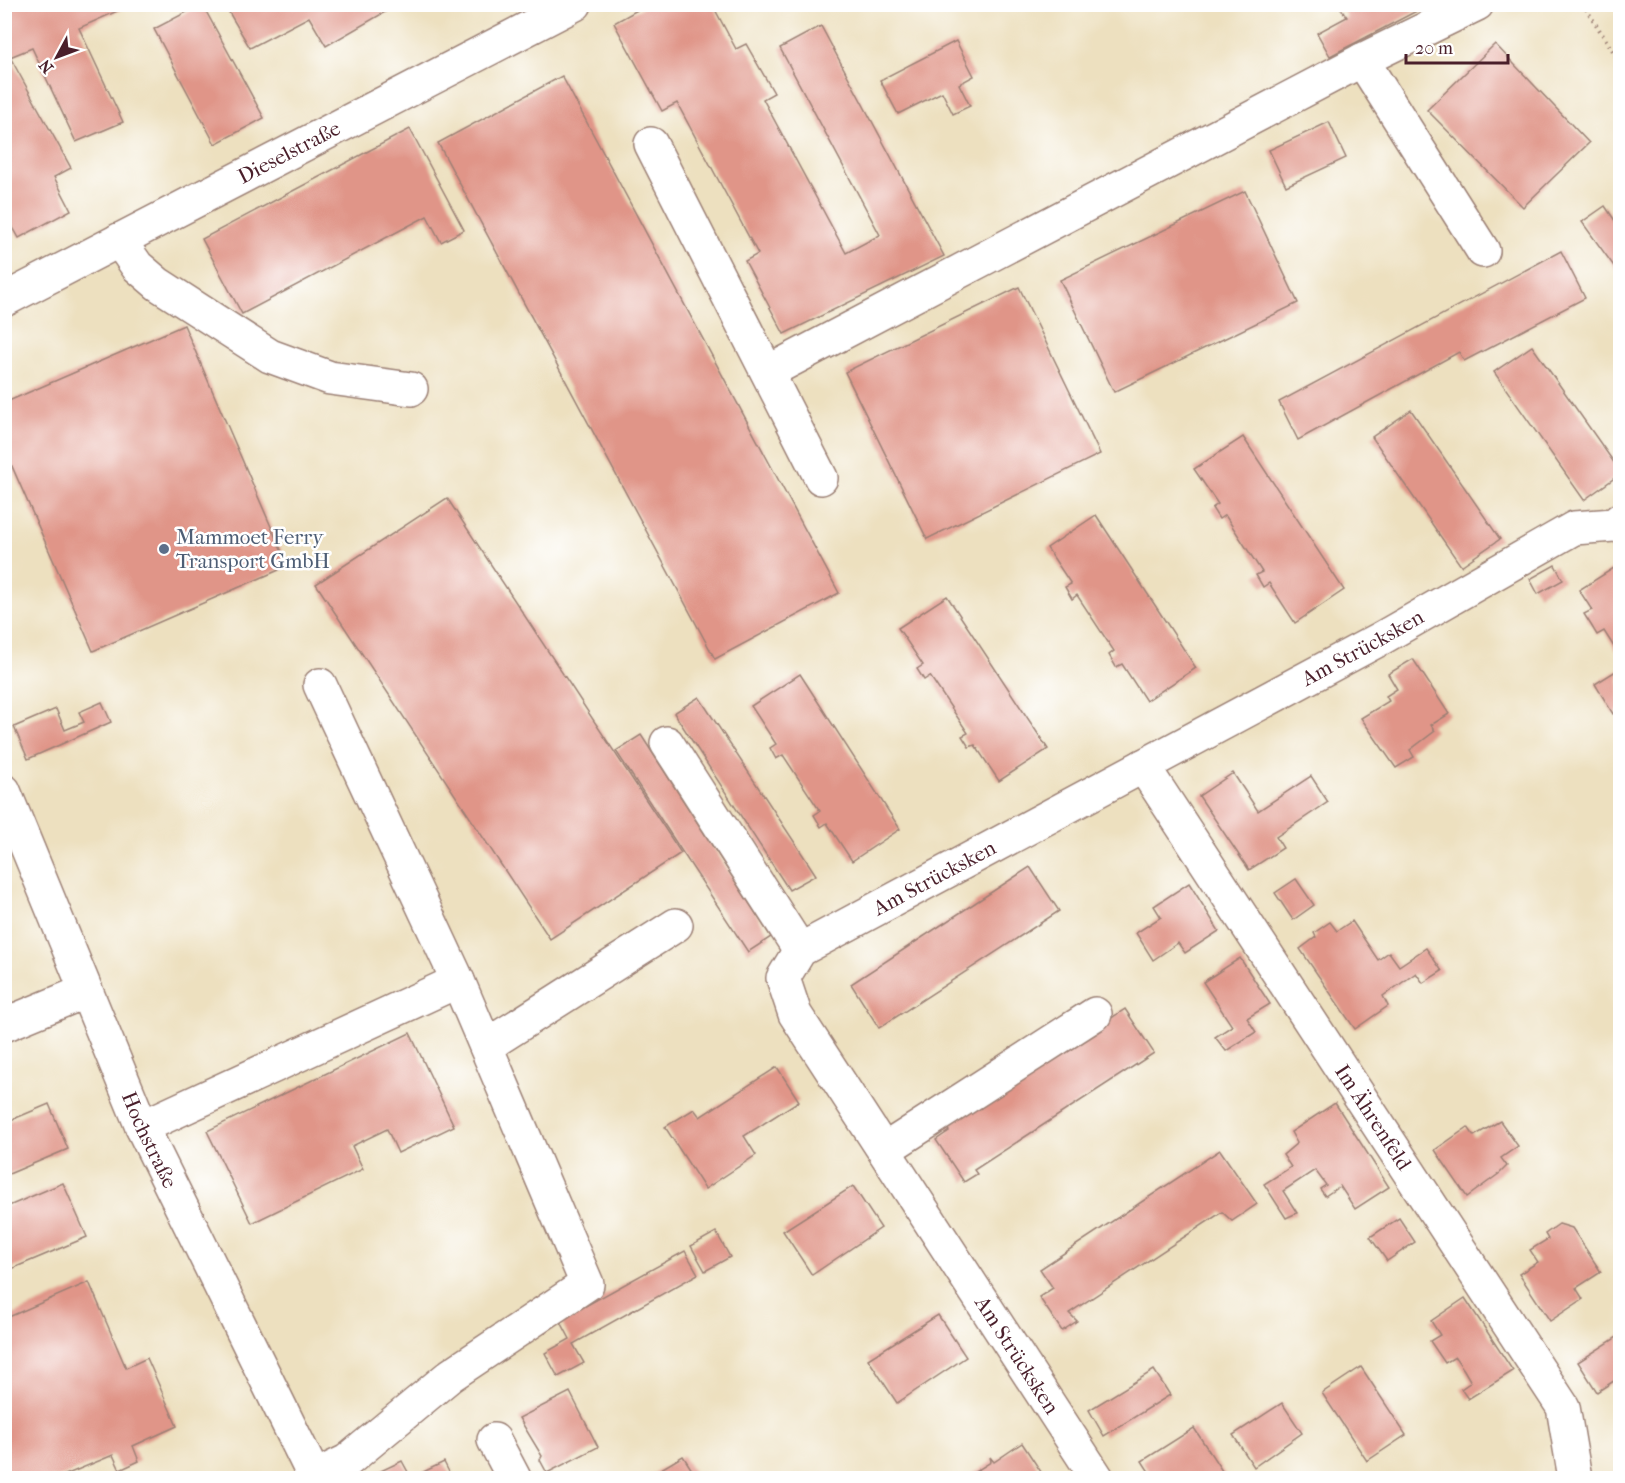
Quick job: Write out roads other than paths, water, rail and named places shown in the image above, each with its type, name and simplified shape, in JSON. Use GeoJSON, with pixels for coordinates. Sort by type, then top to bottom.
{"type":"FeatureCollection","features":[{"type":"Feature","properties":{"kind":"street","name":"Dieselstraße"},"geometry":{"type":"LineString","coordinates":[[4,300],[574,4]]}},
{"type":"Feature","properties":{"kind":"street"},"geometry":{"type":"LineString","coordinates":[[768,372],[1362,60],[1477,4]]}},
{"type":"Feature","properties":{"kind":"street"},"geometry":{"type":"LineString","coordinates":[[1362,60],[1483,251]]}},
{"type":"Feature","properties":{"kind":"street"},"geometry":{"type":"LineString","coordinates":[[651,144],[821,478]]}},
{"type":"Feature","properties":{"kind":"street"},"geometry":{"type":"LineString","coordinates":[[119,240],[137,266],[158,284],[270,356],[330,378],[411,389]]}},
{"type":"Feature","properties":{"kind":"street","name":"Am Strücksken"},"geometry":{"type":"LineString","coordinates":[[1097,1479],[795,1014],[783,978],[800,950],[1380,639],[1574,528],[1618,525]]}},
{"type":"Feature","properties":{"kind":"street"},"geometry":{"type":"LineString","coordinates":[[314,1478],[347,1461],[451,1375],[587,1284],[458,981],[320,685]]}},
{"type":"Feature","properties":{"kind":"street"},"geometry":{"type":"LineString","coordinates":[[667,743],[800,950]]}},
{"type":"Feature","properties":{"kind":"street","name":"Im Ährenfeld"},"geometry":{"type":"LineString","coordinates":[[1143,766],[1563,1407],[1575,1479]]}},
{"type":"Feature","properties":{"kind":"street","name":"Hochstraße"},"geometry":{"type":"LineString","coordinates":[[4,791],[142,1127],[314,1478]]}},
{"type":"Feature","properties":{"kind":"street"},"geometry":{"type":"LineString","coordinates":[[486,1046],[676,925]]}},
{"type":"Feature","properties":{"kind":"street"},"geometry":{"type":"LineString","coordinates":[[142,1127],[458,981]]}},
{"type":"Feature","properties":{"kind":"street"},"geometry":{"type":"LineString","coordinates":[[4,1025],[86,991]]}},
{"type":"Feature","properties":{"kind":"street"},"geometry":{"type":"LineString","coordinates":[[884,1150],[1095,1014]]}},
{"type":"Feature","properties":{"kind":"street"},"geometry":{"type":"LineString","coordinates":[[494,1440],[514,1479]]}},
{"type":"Feature","properties":{"kind":"place","name":"Mammoet Ferry Transport GmbH"},"geometry":{"type":"Point","coordinates":[164,549]}}]}
